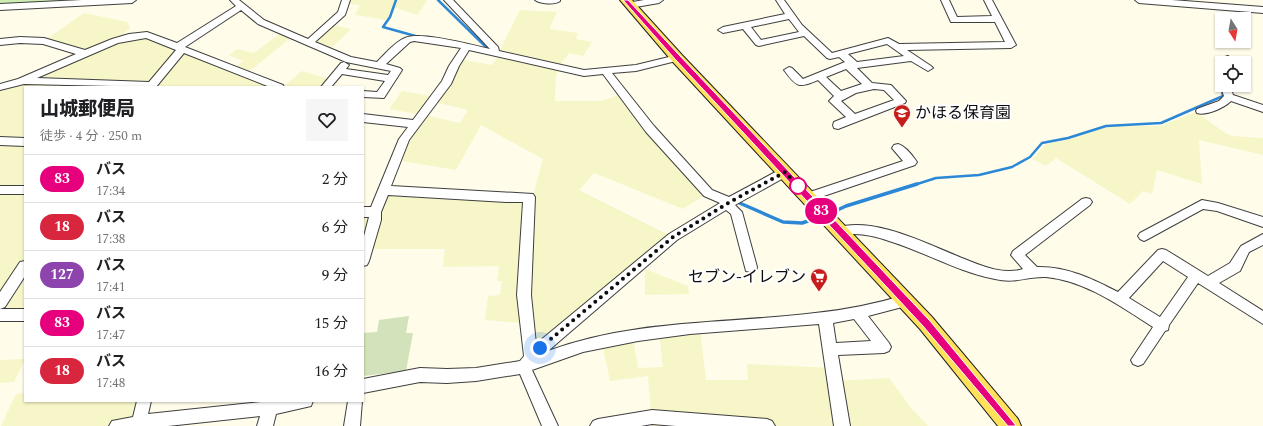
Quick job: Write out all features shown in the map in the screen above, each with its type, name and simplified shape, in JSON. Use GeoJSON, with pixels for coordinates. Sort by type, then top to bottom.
{"type":"FeatureCollection","features":[{"type":"Feature","properties":{"kind":"main road"},"geometry":{"type":"LineString","coordinates":[[628,2],[677,58],[808,196],[946,346],[1011,426]]}},
{"type":"Feature","properties":{"kind":"street"},"geometry":{"type":"LineString","coordinates":[[0,7],[132,0]]}},
{"type":"Feature","properties":{"kind":"street"},"geometry":{"type":"LineString","coordinates":[[309,43],[342,13],[346,0]]}},
{"type":"Feature","properties":{"kind":"street"},"geometry":{"type":"LineString","coordinates":[[448,0],[495,50],[493,53]]}},
{"type":"Feature","properties":{"kind":"street"},"geometry":{"type":"LineString","coordinates":[[539,0],[556,1]]}},
{"type":"Feature","properties":{"kind":"street"},"geometry":{"type":"LineString","coordinates":[[628,2],[658,0]]}},
{"type":"Feature","properties":{"kind":"street"},"geometry":{"type":"LineString","coordinates":[[780,0],[790,16],[830,56],[888,41],[928,68]]}},
{"type":"Feature","properties":{"kind":"street"},"geometry":{"type":"LineString","coordinates":[[945,0],[954,20],[998,19]]}},
{"type":"Feature","properties":{"kind":"street"},"geometry":{"type":"LineString","coordinates":[[896,47],[1010,45],[988,0]]}},
{"type":"Feature","properties":{"kind":"street"},"geometry":{"type":"LineString","coordinates":[[1139,0],[1263,10]]}},
{"type":"Feature","properties":{"kind":"street"},"geometry":{"type":"LineString","coordinates":[[1238,0],[1244,9]]}},
{"type":"Feature","properties":{"kind":"street"},"geometry":{"type":"LineString","coordinates":[[22,81],[151,86],[180,48],[238,3],[261,22],[349,60],[398,70],[380,96],[364,94]]}},
{"type":"Feature","properties":{"kind":"street"},"geometry":{"type":"LineString","coordinates":[[723,30],[790,16]]}},
{"type":"Feature","properties":{"kind":"street"},"geometry":{"type":"LineString","coordinates":[[745,25],[759,44],[806,33]]}},
{"type":"Feature","properties":{"kind":"street"},"geometry":{"type":"LineString","coordinates":[[0,87],[22,81],[115,41],[138,35],[147,35],[276,86]]}},
{"type":"Feature","properties":{"kind":"street"},"geometry":{"type":"LineString","coordinates":[[379,65],[407,40],[413,38],[468,46],[584,73],[636,68],[677,58]]}},
{"type":"Feature","properties":{"kind":"street"},"geometry":{"type":"LineString","coordinates":[[0,42],[20,40],[44,42],[83,54]]}},
{"type":"Feature","properties":{"kind":"street"},"geometry":{"type":"LineString","coordinates":[[364,258],[375,220],[369,212],[384,190],[404,139],[447,82],[454,66],[468,46]]}},
{"type":"Feature","properties":{"kind":"street"},"geometry":{"type":"LineString","coordinates":[[841,53],[869,86]]}},
{"type":"Feature","properties":{"kind":"street"},"geometry":{"type":"LineString","coordinates":[[788,70],[801,83],[850,64],[856,65],[913,58]]}},
{"type":"Feature","properties":{"kind":"street"},"geometry":{"type":"LineString","coordinates":[[327,86],[349,60]]}},
{"type":"Feature","properties":{"kind":"street"},"geometry":{"type":"LineString","coordinates":[[340,70],[391,80]]}},
{"type":"Feature","properties":{"kind":"street"},"geometry":{"type":"LineString","coordinates":[[606,72],[650,129],[708,192],[728,203],[736,212],[751,267]]}},
{"type":"Feature","properties":{"kind":"street"},"geometry":{"type":"LineString","coordinates":[[820,76],[840,96]]}},
{"type":"Feature","properties":{"kind":"street"},"geometry":{"type":"LineString","coordinates":[[838,125],[853,118],[901,101],[887,87],[869,86],[840,96],[834,101],[853,118]]}},
{"type":"Feature","properties":{"kind":"street"},"geometry":{"type":"LineString","coordinates":[[1228,92],[1230,97],[1263,110]]}},
{"type":"Feature","properties":{"kind":"street"},"geometry":{"type":"LineString","coordinates":[[1201,111],[1223,102],[1230,97]]}},
{"type":"Feature","properties":{"kind":"street"},"geometry":{"type":"LineString","coordinates":[[364,118],[416,124]]}},
{"type":"Feature","properties":{"kind":"street"},"geometry":{"type":"LineString","coordinates":[[0,141],[24,142]]}},
{"type":"Feature","properties":{"kind":"street"},"geometry":{"type":"LineString","coordinates":[[808,196],[911,162],[898,148]]}},
{"type":"Feature","properties":{"kind":"street"},"geometry":{"type":"LineString","coordinates":[[528,362],[673,237],[728,203],[785,172]]}},
{"type":"Feature","properties":{"kind":"street"},"geometry":{"type":"LineString","coordinates":[[0,190],[24,190]]}},
{"type":"Feature","properties":{"kind":"street"},"geometry":{"type":"LineString","coordinates":[[384,190],[506,198],[530,197],[524,295],[528,362],[550,426]]}},
{"type":"Feature","properties":{"kind":"street"},"geometry":{"type":"LineString","coordinates":[[1034,272],[1017,255],[1086,202]]}},
{"type":"Feature","properties":{"kind":"street"},"geometry":{"type":"LineString","coordinates":[[1144,236],[1202,204],[1218,207],[1263,222]]}},
{"type":"Feature","properties":{"kind":"street"},"geometry":{"type":"LineString","coordinates":[[840,231],[847,229],[873,232],[916,245],[983,271],[1017,276],[1034,272],[1065,275],[1095,286],[1120,299],[1162,326]]}},
{"type":"Feature","properties":{"kind":"street"},"geometry":{"type":"LineString","coordinates":[[1208,283],[1235,267],[1245,249],[1260,245]]}},
{"type":"Feature","properties":{"kind":"street"},"geometry":{"type":"LineString","coordinates":[[1120,299],[1162,254],[1263,318]]}},
{"type":"Feature","properties":{"kind":"street"},"geometry":{"type":"LineString","coordinates":[[0,303],[24,267]]}},
{"type":"Feature","properties":{"kind":"street"},"geometry":{"type":"LineString","coordinates":[[1138,360],[1196,276]]}},
{"type":"Feature","properties":{"kind":"street"},"geometry":{"type":"LineString","coordinates":[[364,386],[379,381],[420,375],[479,374],[528,362],[575,348],[640,336],[724,326],[858,314],[905,301]]}},
{"type":"Feature","properties":{"kind":"street"},"geometry":{"type":"LineString","coordinates":[[831,349],[884,347],[858,314]]}},
{"type":"Feature","properties":{"kind":"street"},"geometry":{"type":"LineString","coordinates":[[0,315],[24,315]]}},
{"type":"Feature","properties":{"kind":"street"},"geometry":{"type":"LineString","coordinates":[[825,318],[842,426]]}},
{"type":"Feature","properties":{"kind":"street"},"geometry":{"type":"LineString","coordinates":[[126,425],[143,402]]}},
{"type":"Feature","properties":{"kind":"street"},"geometry":{"type":"LineString","coordinates":[[126,425],[187,421],[301,402]]}},
{"type":"Feature","properties":{"kind":"street"},"geometry":{"type":"LineString","coordinates":[[352,426],[355,402]]}},
{"type":"Feature","properties":{"kind":"street"},"geometry":{"type":"LineString","coordinates":[[265,426],[270,408]]}},
{"type":"Feature","properties":{"kind":"street"},"geometry":{"type":"LineString","coordinates":[[598,426],[652,417],[767,426]]}},
{"type":"Feature","properties":{"kind":"green space"},"geometry":{"type":"Polygon","coordinates":[[[0,0],[97,0],[0,4],[0,0]]]}},
{"type":"Feature","properties":{"kind":"green space"},"geometry":{"type":"Polygon","coordinates":[[[346,0],[427,0],[418,15],[393,7],[388,20],[355,15],[360,5],[346,3],[346,0]]]}},
{"type":"Feature","properties":{"kind":"green space"},"geometry":{"type":"Polygon","coordinates":[[[520,10],[557,12],[549,29],[578,33],[576,39],[592,42],[583,56],[569,53],[560,65],[499,52],[520,10]]]}},
{"type":"Feature","properties":{"kind":"green space"},"geometry":{"type":"Polygon","coordinates":[[[84,13],[127,22],[130,28],[116,40],[138,35],[233,69],[243,61],[229,55],[237,49],[254,53],[282,32],[293,36],[246,74],[276,86],[24,86],[24,186],[0,186],[0,87],[82,54],[44,41],[84,13]]]}},
{"type":"Feature","properties":{"kind":"green space"},"geometry":{"type":"Polygon","coordinates":[[[330,24],[351,29],[329,50],[309,43],[330,24]]]}},
{"type":"Feature","properties":{"kind":"green space"},"geometry":{"type":"Polygon","coordinates":[[[500,55],[561,68],[556,75],[555,101],[602,101],[623,93],[708,193],[683,209],[594,173],[579,190],[673,237],[550,335],[534,346],[529,294],[533,195],[543,159],[481,125],[456,170],[396,160],[423,115],[389,109],[402,91],[437,97],[459,59],[492,65],[500,55]],[[434,102],[424,115],[460,123],[468,110],[434,102]]]}},
{"type":"Feature","properties":{"kind":"green space"},"geometry":{"type":"Polygon","coordinates":[[[302,71],[332,80],[327,86],[284,86],[302,71]]]}},
{"type":"Feature","properties":{"kind":"green space"},"geometry":{"type":"Polygon","coordinates":[[[1196,112],[1225,133],[1232,136],[1263,138],[1263,155],[1199,140],[1202,184],[1157,170],[1152,194],[1143,191],[1130,204],[1056,158],[1046,166],[1032,159],[1046,144],[1070,139],[1106,127],[1160,126],[1196,112]]]}},
{"type":"Feature","properties":{"kind":"green space"},"geometry":{"type":"Polygon","coordinates":[[[0,190],[24,190],[24,315],[0,315],[0,190]]]}},
{"type":"Feature","properties":{"kind":"green space"},"geometry":{"type":"Polygon","coordinates":[[[383,190],[525,202],[522,323],[485,320],[488,296],[500,295],[502,281],[497,281],[499,266],[443,267],[445,249],[367,249],[364,258],[364,212],[375,212],[383,190]]]}},
{"type":"Feature","properties":{"kind":"green space"},"geometry":{"type":"Polygon","coordinates":[[[645,269],[688,286],[689,294],[645,295],[645,269]]]}},
{"type":"Feature","properties":{"kind":"green space"},"geometry":{"type":"Polygon","coordinates":[[[409,316],[406,333],[413,333],[406,371],[364,376],[364,333],[377,332],[379,320],[409,316]]]}},
{"type":"Feature","properties":{"kind":"green space"},"geometry":{"type":"Polygon","coordinates":[[[700,328],[706,380],[748,380],[747,364],[834,368],[836,381],[889,378],[911,408],[928,426],[652,426],[648,376],[610,381],[602,343],[633,337],[638,368],[663,367],[659,332],[700,328]]]}},
{"type":"Feature","properties":{"kind":"green space"},"geometry":{"type":"Polygon","coordinates":[[[24,359],[14,382],[0,383],[0,360],[24,359]]]}},
{"type":"Feature","properties":{"kind":"green space"},"geometry":{"type":"Polygon","coordinates":[[[24,393],[24,402],[144,402],[139,423],[117,426],[1,426],[16,394],[24,393]]]}},
{"type":"Feature","properties":{"kind":"waterway"},"geometry":{"type":"LineString","coordinates":[[396,0],[390,17],[383,27],[419,37]]}},
{"type":"Feature","properties":{"kind":"waterway"},"geometry":{"type":"LineString","coordinates":[[438,0],[487,48]]}},
{"type":"Feature","properties":{"kind":"waterway"},"geometry":{"type":"LineString","coordinates":[[914,185],[936,178],[979,175],[1012,167],[1030,157],[1042,143],[1068,138],[1106,126],[1161,123],[1223,96],[1222,92]]}},
{"type":"Feature","properties":{"kind":"waterway"},"geometry":{"type":"LineString","coordinates":[[829,214],[846,206],[917,184]]}},
{"type":"Feature","properties":{"kind":"waterway"},"geometry":{"type":"LineString","coordinates":[[735,201],[783,222],[802,223],[820,217]]}},
{"type":"Feature","properties":{"kind":"bus line","name":"83"},"geometry":{"type":"LineString","coordinates":[[626,0],[677,58],[926,323],[1011,426]]}},
{"type":"Feature","properties":{"kind":"place","name":"かほる保育園"},"geometry":{"type":"Point","coordinates":[902,128]}},
{"type":"Feature","properties":{"kind":"place","name":"セブン-イレブン"},"geometry":{"type":"Point","coordinates":[819,292]}},
{"type":"Feature","properties":{"kind":"route"},"geometry":{"type":"LineString","coordinates":[[540,348],[673,237],[730,202],[785,172],[800,188],[798,186]]}}]}
